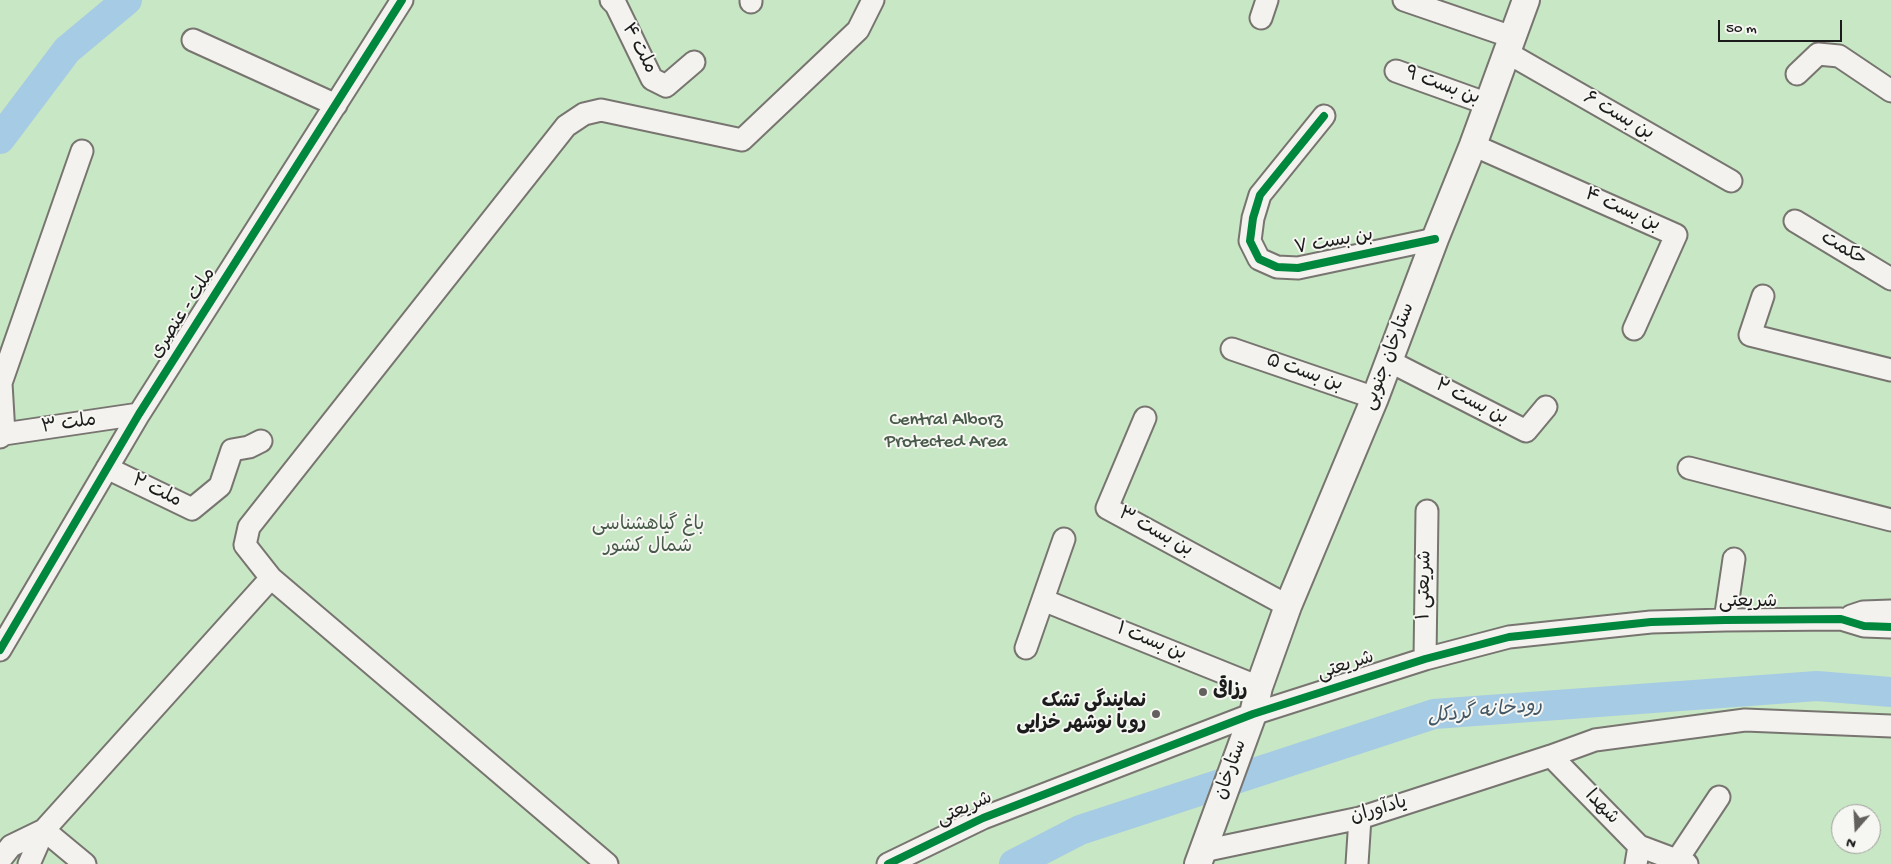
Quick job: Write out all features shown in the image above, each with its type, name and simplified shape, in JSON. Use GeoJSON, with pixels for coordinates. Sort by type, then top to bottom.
{"type":"FeatureCollection","features":[{"type":"Feature","properties":{"kind":"main road","name":"ستارخان جنوبی"},"geometry":{"type":"LineString","coordinates":[[1253,714],[1259,687],[1288,606],[1375,398],[1435,240],[1474,145],[1526,0]]}},
{"type":"Feature","properties":{"kind":"main road","name":"ستارخان"},"geometry":{"type":"LineString","coordinates":[[1200,857],[1253,714]]}},
{"type":"Feature","properties":{"kind":"street","name":"ملت - عنصری"},"geometry":{"type":"LineString","coordinates":[[0,650],[139,414],[402,0]]}},
{"type":"Feature","properties":{"kind":"street","name":"ملت ۴"},"geometry":{"type":"LineString","coordinates":[[611,0],[616,5],[652,79],[666,86],[694,62]]}},
{"type":"Feature","properties":{"kind":"street"},"geometry":{"type":"LineString","coordinates":[[607,864],[271,578],[245,545],[249,527],[566,126],[584,114],[601,110],[742,140],[858,30],[873,0]]}},
{"type":"Feature","properties":{"kind":"street","name":"بن بست ۶"},"geometry":{"type":"LineString","coordinates":[[1404,0],[1509,45],[1731,182]]}},
{"type":"Feature","properties":{"kind":"street"},"geometry":{"type":"LineString","coordinates":[[193,40],[336,105]]}},
{"type":"Feature","properties":{"kind":"street"},"geometry":{"type":"LineString","coordinates":[[1797,74],[1818,54],[1838,56],[1891,91]]}},
{"type":"Feature","properties":{"kind":"street","name":"بن بست ۹"},"geometry":{"type":"LineString","coordinates":[[1396,71],[1488,104]]}},
{"type":"Feature","properties":{"kind":"street","name":"بن بست ۷"},"geometry":{"type":"LineString","coordinates":[[1324,116],[1260,195],[1252,218],[1250,241],[1259,259],[1277,267],[1298,268],[1435,240]]}},
{"type":"Feature","properties":{"kind":"street","name":"بن بست ۴"},"geometry":{"type":"LineString","coordinates":[[1474,145],[1676,235],[1634,329]]}},
{"type":"Feature","properties":{"kind":"street"},"geometry":{"type":"LineString","coordinates":[[2,436],[2,383],[82,151]]}},
{"type":"Feature","properties":{"kind":"street","name":"حکمت"},"geometry":{"type":"LineString","coordinates":[[1795,221],[1891,279]]}},
{"type":"Feature","properties":{"kind":"street"},"geometry":{"type":"LineString","coordinates":[[1763,296],[1750,335],[1891,370]]}},
{"type":"Feature","properties":{"kind":"street","name":"بن بست ۵"},"geometry":{"type":"LineString","coordinates":[[1232,349],[1375,398]]}},
{"type":"Feature","properties":{"kind":"street","name":"بن بست ۲"},"geometry":{"type":"LineString","coordinates":[[1389,361],[1526,431],[1546,407]]}},
{"type":"Feature","properties":{"kind":"street","name":"ملت ۳"},"geometry":{"type":"LineString","coordinates":[[2,436],[139,414]]}},
{"type":"Feature","properties":{"kind":"street","name":"بن بست ۳"},"geometry":{"type":"LineString","coordinates":[[1145,418],[1107,508],[1288,606]]}},
{"type":"Feature","properties":{"kind":"street","name":"ملت ۲"},"geometry":{"type":"LineString","coordinates":[[107,468],[192,509],[220,486],[232,450],[249,447],[261,441]]}},
{"type":"Feature","properties":{"kind":"street"},"geometry":{"type":"LineString","coordinates":[[1688,468],[1891,520]]}},
{"type":"Feature","properties":{"kind":"street","name":"شریعتی ۱"},"geometry":{"type":"LineString","coordinates":[[1425,659],[1427,511]]}},
{"type":"Feature","properties":{"kind":"street"},"geometry":{"type":"LineString","coordinates":[[1026,648],[1064,539]]}},
{"type":"Feature","properties":{"kind":"street"},"geometry":{"type":"LineString","coordinates":[[1725,620],[1734,559]]}},
{"type":"Feature","properties":{"kind":"street"},"geometry":{"type":"LineString","coordinates":[[29,864],[44,830],[271,578]]}},
{"type":"Feature","properties":{"kind":"street","name":"بن بست ۱"},"geometry":{"type":"LineString","coordinates":[[1044,600],[1259,687]]}},
{"type":"Feature","properties":{"kind":"street"},"geometry":{"type":"LineString","coordinates":[[1841,619],[1863,612],[1891,611]]}},
{"type":"Feature","properties":{"kind":"street"},"geometry":{"type":"LineString","coordinates":[[1841,619],[1864,626],[1891,627]]}},
{"type":"Feature","properties":{"kind":"street","name":"شریعتی"},"geometry":{"type":"LineString","coordinates":[[888,864],[983,818],[1253,714],[1425,659],[1509,637],[1651,622],[1841,619]]}},
{"type":"Feature","properties":{"kind":"street","name":"یادآوران"},"geometry":{"type":"LineString","coordinates":[[1200,857],[1360,818],[1551,756],[1594,740],[1745,720],[1891,726]]}},
{"type":"Feature","properties":{"kind":"street","name":"شهدا"},"geometry":{"type":"LineString","coordinates":[[1551,756],[1638,855]]}},
{"type":"Feature","properties":{"kind":"street"},"geometry":{"type":"LineString","coordinates":[[1638,855],[1682,862],[1718,797]]}},
{"type":"Feature","properties":{"kind":"street"},"geometry":{"type":"LineString","coordinates":[[1357,864],[1360,818]]}},
{"type":"Feature","properties":{"kind":"street"},"geometry":{"type":"LineString","coordinates":[[0,860],[12,846],[44,830]]}},
{"type":"Feature","properties":{"kind":"street"},"geometry":{"type":"LineString","coordinates":[[44,830],[85,864]]}},
{"type":"Feature","properties":{"kind":"green space","name":"Central Alborz Protected Area"},"geometry":{"type":"Polygon","coordinates":[[[0,0],[1891,0],[1891,864],[0,864],[0,0]]]}},
{"type":"Feature","properties":{"kind":"waterway"},"geometry":{"type":"LineString","coordinates":[[0,139],[67,50],[127,0]]}},
{"type":"Feature","properties":{"kind":"waterway","name":"رودخانه گردکل"},"geometry":{"type":"LineString","coordinates":[[1014,864],[1080,830],[1434,714],[1817,686],[1891,692]]}},
{"type":"Feature","properties":{"kind":"cycle path"},"geometry":{"type":"LineString","coordinates":[[0,650],[139,414],[402,0]]}},
{"type":"Feature","properties":{"kind":"cycle path"},"geometry":{"type":"LineString","coordinates":[[1324,116],[1260,195],[1253,218],[1250,241],[1259,259],[1277,267],[1298,268],[1435,239]]}},
{"type":"Feature","properties":{"kind":"cycle path"},"geometry":{"type":"LineString","coordinates":[[888,864],[983,818],[1253,714],[1425,659],[1509,637],[1651,622],[1725,620],[1841,619],[1864,626],[1891,627]]}},
{"type":"Feature","properties":{"kind":"place","name":"رزاقی"},"geometry":{"type":"Point","coordinates":[1203,692]}},
{"type":"Feature","properties":{"kind":"place","name":"نمایندگی تشک رویا نوشهر خزایی"},"geometry":{"type":"Point","coordinates":[1156,714]}},
{"type":"Feature","properties":{"kind":"park label","name":"باغ گیاهشناسی شمال کشور"},"geometry":{"type":"Point","coordinates":[648,537]}}]}
